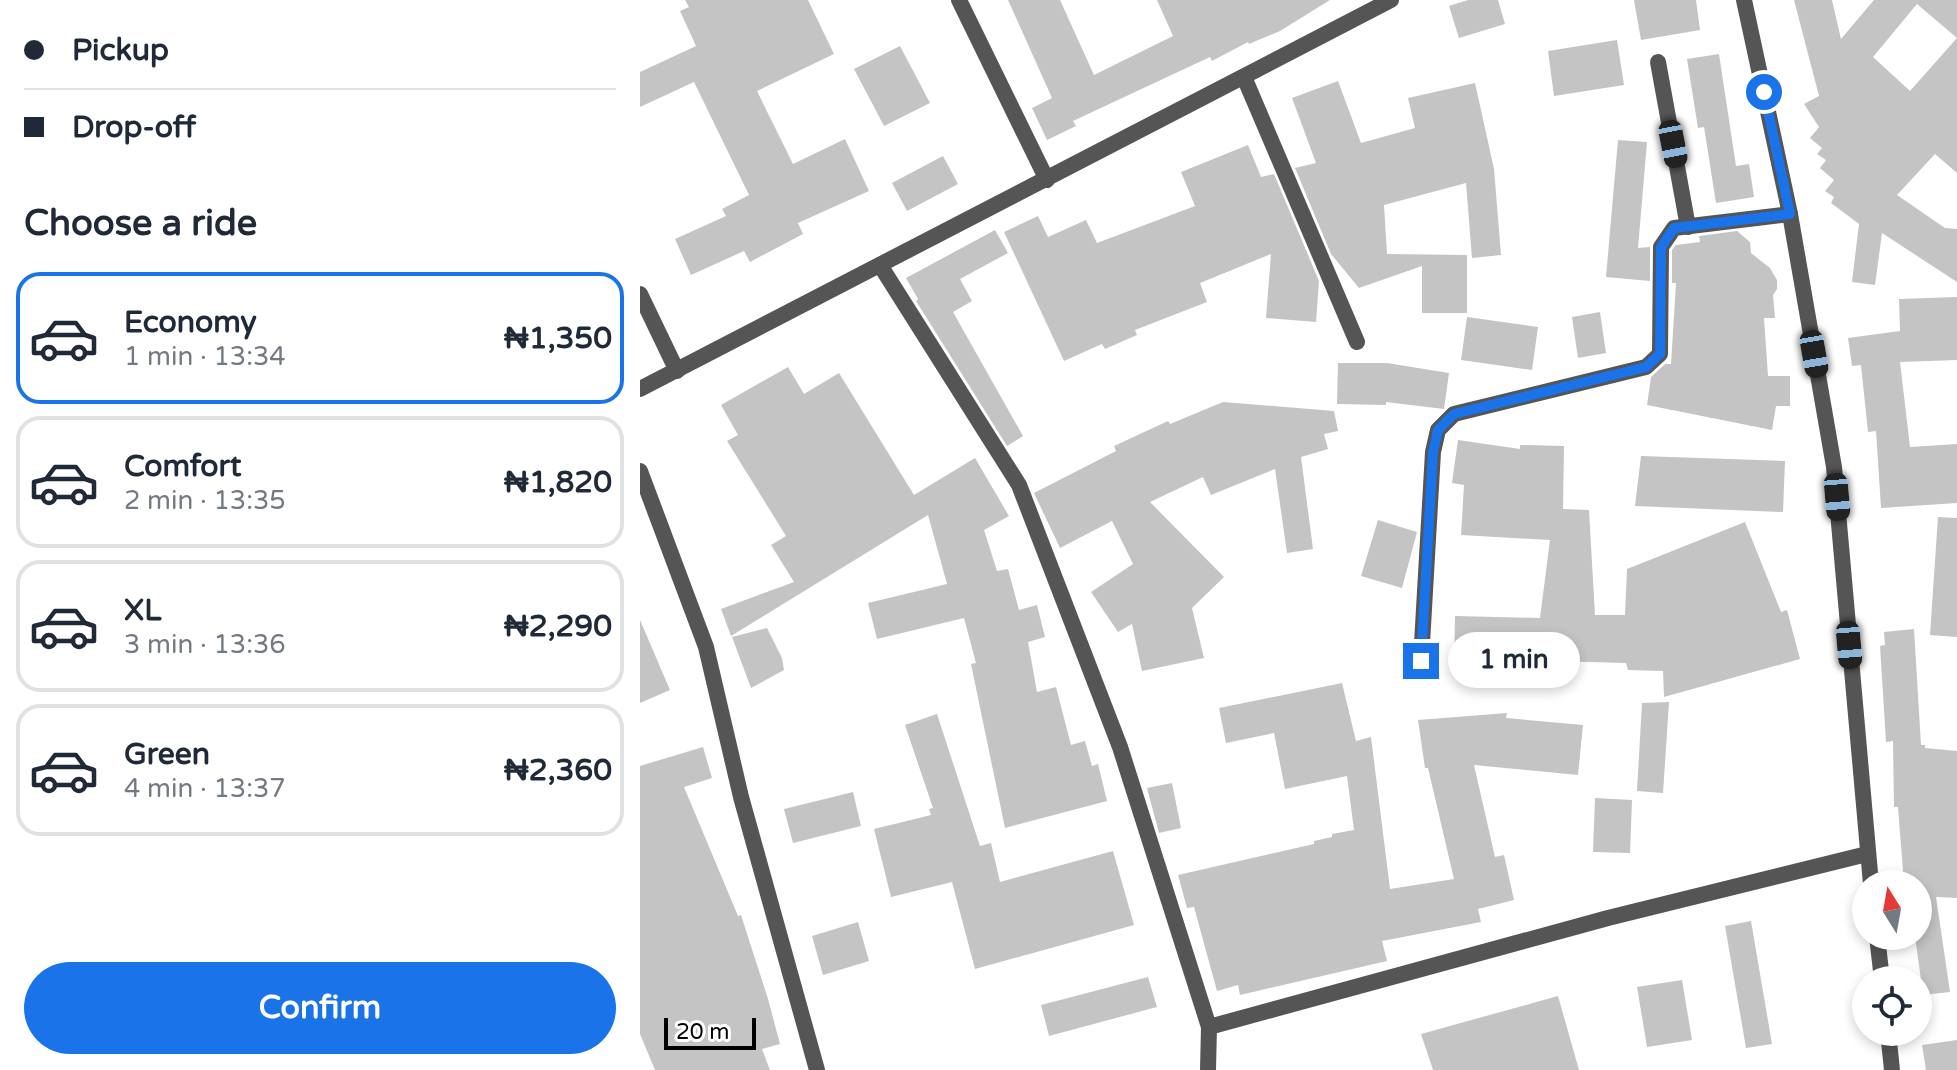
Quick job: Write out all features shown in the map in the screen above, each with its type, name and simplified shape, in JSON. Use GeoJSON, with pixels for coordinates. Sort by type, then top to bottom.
{"type":"FeatureCollection","features":[{"type":"Feature","properties":{"kind":"street"},"geometry":{"type":"LineString","coordinates":[[959,0],[1047,180]]}},
{"type":"Feature","properties":{"kind":"street"},"geometry":{"type":"LineString","coordinates":[[640,389],[1391,0]]}},
{"type":"Feature","properties":{"kind":"street"},"geometry":{"type":"LineString","coordinates":[[1744,0],[1790,214],[1834,467],[1869,870]]}},
{"type":"Feature","properties":{"kind":"street"},"geometry":{"type":"LineString","coordinates":[[1658,62],[1688,227]]}},
{"type":"Feature","properties":{"kind":"street"},"geometry":{"type":"LineString","coordinates":[[1244,77],[1357,342]]}},
{"type":"Feature","properties":{"kind":"street"},"geometry":{"type":"LineString","coordinates":[[1421,661],[1433,452],[1438,430],[1454,414],[1646,367],[1660,354],[1661,247],[1674,228],[1790,214]]}},
{"type":"Feature","properties":{"kind":"street"},"geometry":{"type":"LineString","coordinates":[[880,265],[1019,485],[1120,747],[1209,1027],[1208,1070]]}},
{"type":"Feature","properties":{"kind":"street"},"geometry":{"type":"LineString","coordinates":[[640,294],[677,371]]}},
{"type":"Feature","properties":{"kind":"street"},"geometry":{"type":"LineString","coordinates":[[640,471],[706,647],[741,797],[817,1070]]}},
{"type":"Feature","properties":{"kind":"street"},"geometry":{"type":"LineString","coordinates":[[1209,1027],[1608,918],[1867,854]]}},
{"type":"Feature","properties":{"kind":"street"},"geometry":{"type":"LineString","coordinates":[[1889,1046],[1892,1070]]}},
{"type":"Feature","properties":{"kind":"building"},"geometry":{"type":"Polygon","coordinates":[[[685,0],[808,0],[834,54],[757,91],[793,164],[845,139],[869,191],[798,223],[803,234],[750,262],[744,251],[691,275],[675,239],[726,216],[722,209],[749,195],[694,82],[640,107],[640,72],[696,46],[680,11],[689,7],[685,0]]]}},
{"type":"Feature","properties":{"kind":"building"},"geometry":{"type":"Polygon","coordinates":[[[1008,0],[1060,0],[1094,75],[1173,36],[1157,0],[1330,0],[1280,31],[1248,42],[1212,61],[1210,57],[1073,121],[1076,126],[1047,140],[1032,108],[1052,98],[1008,0]]]}},
{"type":"Feature","properties":{"kind":"building"},"geometry":{"type":"Polygon","coordinates":[[[1468,0],[1498,0],[1505,24],[1459,38],[1449,6],[1468,0]]]}},
{"type":"Feature","properties":{"kind":"building"},"geometry":{"type":"Polygon","coordinates":[[[1634,0],[1696,0],[1700,30],[1641,40],[1634,0]]]}},
{"type":"Feature","properties":{"kind":"building"},"geometry":{"type":"Polygon","coordinates":[[[1794,0],[1832,0],[1841,39],[1874,0],[1957,0],[1957,38],[1957,173],[1935,154],[1897,195],[1945,228],[1957,229],[1957,282],[1882,233],[1875,285],[1852,282],[1859,224],[1831,203],[1834,197],[1825,191],[1834,180],[1820,168],[1826,160],[1817,154],[1822,148],[1810,138],[1819,127],[1804,104],[1819,96],[1794,0]],[[1917,4],[1873,57],[1910,91],[1957,38],[1917,4]]]}},
{"type":"Feature","properties":{"kind":"building"},"geometry":{"type":"Polygon","coordinates":[[[1617,40],[1624,85],[1554,96],[1548,51],[1617,40]]]}},
{"type":"Feature","properties":{"kind":"building"},"geometry":{"type":"Polygon","coordinates":[[[900,46],[930,103],[884,126],[854,69],[900,46]]]}},
{"type":"Feature","properties":{"kind":"building"},"geometry":{"type":"Polygon","coordinates":[[[1719,54],[1736,166],[1749,164],[1754,197],[1716,203],[1704,127],[1698,128],[1687,59],[1719,54]]]}},
{"type":"Feature","properties":{"kind":"building"},"geometry":{"type":"Polygon","coordinates":[[[1338,81],[1361,143],[1415,128],[1408,98],[1475,83],[1494,169],[1501,255],[1472,258],[1466,183],[1384,205],[1387,254],[1467,255],[1467,313],[1422,313],[1422,266],[1359,288],[1331,254],[1295,168],[1316,163],[1292,98],[1338,81]]]}},
{"type":"Feature","properties":{"kind":"building"},"geometry":{"type":"Polygon","coordinates":[[[1618,140],[1647,142],[1638,248],[1650,247],[1650,281],[1606,277],[1618,140]]]}},
{"type":"Feature","properties":{"kind":"building"},"geometry":{"type":"Polygon","coordinates":[[[1248,145],[1261,177],[1274,174],[1319,281],[1316,322],[1266,318],[1271,254],[1200,283],[1207,302],[1135,330],[1137,335],[1105,349],[1102,344],[1064,361],[1004,232],[1038,216],[1048,237],[1086,220],[1097,243],[1195,206],[1181,172],[1248,145]]]}},
{"type":"Feature","properties":{"kind":"building"},"geometry":{"type":"Polygon","coordinates":[[[943,156],[958,184],[907,211],[892,183],[943,156]]]}},
{"type":"Feature","properties":{"kind":"building"},"geometry":{"type":"Polygon","coordinates":[[[995,230],[1008,253],[960,279],[972,301],[953,312],[1023,436],[1007,446],[916,301],[918,299],[906,278],[995,230]]]}},
{"type":"Feature","properties":{"kind":"building"},"geometry":{"type":"Polygon","coordinates":[[[1737,231],[1750,242],[1751,253],[1770,268],[1777,280],[1773,295],[1775,318],[1764,318],[1768,376],[1790,376],[1790,406],[1776,406],[1772,430],[1647,405],[1651,377],[1665,364],[1671,364],[1676,283],[1672,283],[1672,250],[1676,245],[1700,242],[1699,236],[1737,231]]]}},
{"type":"Feature","properties":{"kind":"building"},"geometry":{"type":"Polygon","coordinates":[[[1957,297],[1957,360],[1900,362],[1910,447],[1957,444],[1957,503],[1881,508],[1876,431],[1868,432],[1861,365],[1852,366],[1848,338],[1900,331],[1899,299],[1957,297]]]}},
{"type":"Feature","properties":{"kind":"building"},"geometry":{"type":"Polygon","coordinates":[[[1600,312],[1606,353],[1578,358],[1572,317],[1600,312]]]}},
{"type":"Feature","properties":{"kind":"building"},"geometry":{"type":"Polygon","coordinates":[[[1467,317],[1538,327],[1532,370],[1461,360],[1467,317]]]}},
{"type":"Feature","properties":{"kind":"building"},"geometry":{"type":"Polygon","coordinates":[[[1338,363],[1387,363],[1449,373],[1444,409],[1386,402],[1386,405],[1337,404],[1338,363]]]}},
{"type":"Feature","properties":{"kind":"building"},"geometry":{"type":"Polygon","coordinates":[[[788,367],[804,394],[839,373],[914,495],[975,458],[1009,516],[984,530],[997,571],[1008,569],[1019,610],[1037,605],[1045,637],[1028,642],[1037,692],[1056,687],[1071,745],[1085,741],[1092,766],[1098,764],[1107,801],[1005,828],[971,664],[976,663],[964,618],[877,639],[868,603],[947,584],[928,515],[731,636],[721,609],[794,582],[771,545],[786,536],[727,441],[738,435],[721,405],[788,367]]]}},
{"type":"Feature","properties":{"kind":"building"},"geometry":{"type":"Polygon","coordinates":[[[1223,402],[1334,411],[1338,431],[1324,434],[1328,449],[1301,457],[1313,549],[1287,553],[1275,469],[1211,495],[1203,477],[1150,502],[1224,577],[1192,608],[1204,658],[1142,671],[1132,624],[1118,632],[1091,592],[1133,564],[1112,521],[1060,548],[1034,493],[1116,451],[1114,446],[1168,421],[1170,424],[1223,402]]]}},
{"type":"Feature","properties":{"kind":"building"},"geometry":{"type":"Polygon","coordinates":[[[1458,440],[1520,449],[1520,445],[1564,446],[1563,509],[1589,510],[1595,615],[1625,615],[1627,569],[1745,522],[1781,612],[1787,610],[1800,659],[1664,697],[1663,671],[1628,670],[1626,663],[1553,661],[1552,668],[1454,666],[1455,616],[1540,618],[1550,540],[1461,535],[1464,485],[1452,483],[1458,440]]]}},
{"type":"Feature","properties":{"kind":"building"},"geometry":{"type":"Polygon","coordinates":[[[1641,456],[1785,461],[1783,512],[1635,506],[1641,456]]]}},
{"type":"Feature","properties":{"kind":"building"},"geometry":{"type":"Polygon","coordinates":[[[1938,517],[1957,518],[1957,637],[1930,635],[1938,517]]]}},
{"type":"Feature","properties":{"kind":"building"},"geometry":{"type":"Polygon","coordinates":[[[1378,520],[1417,532],[1402,588],[1361,576],[1378,520]]]}},
{"type":"Feature","properties":{"kind":"building"},"geometry":{"type":"Polygon","coordinates":[[[640,620],[670,690],[640,703],[640,620]]]}},
{"type":"Feature","properties":{"kind":"building"},"geometry":{"type":"Polygon","coordinates":[[[767,628],[782,658],[784,670],[751,688],[732,637],[767,628]]]}},
{"type":"Feature","properties":{"kind":"building"},"geometry":{"type":"Polygon","coordinates":[[[1914,629],[1921,745],[1957,751],[1957,898],[1936,897],[1950,992],[1932,994],[1932,966],[1919,966],[1917,950],[1932,950],[1932,870],[1903,870],[1898,807],[1894,807],[1893,741],[1886,742],[1880,646],[1885,645],[1884,632],[1914,629]]]}},
{"type":"Feature","properties":{"kind":"building"},"geometry":{"type":"Polygon","coordinates":[[[1342,683],[1356,741],[1371,737],[1390,889],[1454,879],[1428,768],[1425,768],[1418,720],[1507,713],[1506,718],[1583,725],[1578,775],[1474,765],[1495,857],[1504,855],[1514,900],[1478,909],[1481,922],[1382,941],[1387,961],[1240,995],[1238,985],[1217,991],[1194,907],[1187,908],[1178,875],[1314,844],[1314,841],[1332,837],[1332,834],[1354,830],[1347,776],[1285,789],[1274,733],[1226,743],[1219,708],[1342,683]]]}},
{"type":"Feature","properties":{"kind":"building"},"geometry":{"type":"Polygon","coordinates":[[[1669,702],[1663,793],[1637,791],[1642,703],[1669,702]]]}},
{"type":"Feature","properties":{"kind":"building"},"geometry":{"type":"Polygon","coordinates":[[[937,714],[980,846],[991,843],[1000,882],[1113,851],[1134,925],[975,969],[952,882],[891,897],[874,829],[931,815],[929,809],[933,808],[905,725],[937,714]]]}},
{"type":"Feature","properties":{"kind":"building"},"geometry":{"type":"Polygon","coordinates":[[[703,747],[712,778],[684,787],[738,916],[741,915],[768,999],[780,1044],[762,1049],[770,1070],[655,1070],[640,1034],[640,766],[703,747]]]}},
{"type":"Feature","properties":{"kind":"building"},"geometry":{"type":"Polygon","coordinates":[[[1172,783],[1181,828],[1159,833],[1147,788],[1172,783]]]}},
{"type":"Feature","properties":{"kind":"building"},"geometry":{"type":"Polygon","coordinates":[[[853,792],[861,826],[793,843],[784,809],[853,792]]]}},
{"type":"Feature","properties":{"kind":"building"},"geometry":{"type":"Polygon","coordinates":[[[1595,798],[1632,800],[1630,853],[1593,852],[1595,798]]]}},
{"type":"Feature","properties":{"kind":"building"},"geometry":{"type":"Polygon","coordinates":[[[1751,921],[1772,1044],[1746,1048],[1725,926],[1751,921]]]}},
{"type":"Feature","properties":{"kind":"building"},"geometry":{"type":"Polygon","coordinates":[[[858,922],[869,961],[823,975],[812,936],[858,922]]]}},
{"type":"Feature","properties":{"kind":"building"},"geometry":{"type":"Polygon","coordinates":[[[1148,977],[1157,1007],[1049,1036],[1041,1005],[1148,977]]]}},
{"type":"Feature","properties":{"kind":"building"},"geometry":{"type":"Polygon","coordinates":[[[1682,980],[1692,1040],[1647,1047],[1637,987],[1682,980]]]}},
{"type":"Feature","properties":{"kind":"building"},"geometry":{"type":"Polygon","coordinates":[[[1558,996],[1579,1070],[1433,1070],[1421,1034],[1558,996]]]}},
{"type":"Feature","properties":{"kind":"building"},"geometry":{"type":"Polygon","coordinates":[[[1957,1040],[1957,1070],[1926,1070],[1922,1046],[1957,1040]]]}},
{"type":"Feature","properties":{"kind":"route"},"geometry":{"type":"LineString","coordinates":[[1421,661],[1433,452],[1438,430],[1454,414],[1646,367],[1660,354],[1661,247],[1674,228],[1790,214],[1764,92]]}}]}
